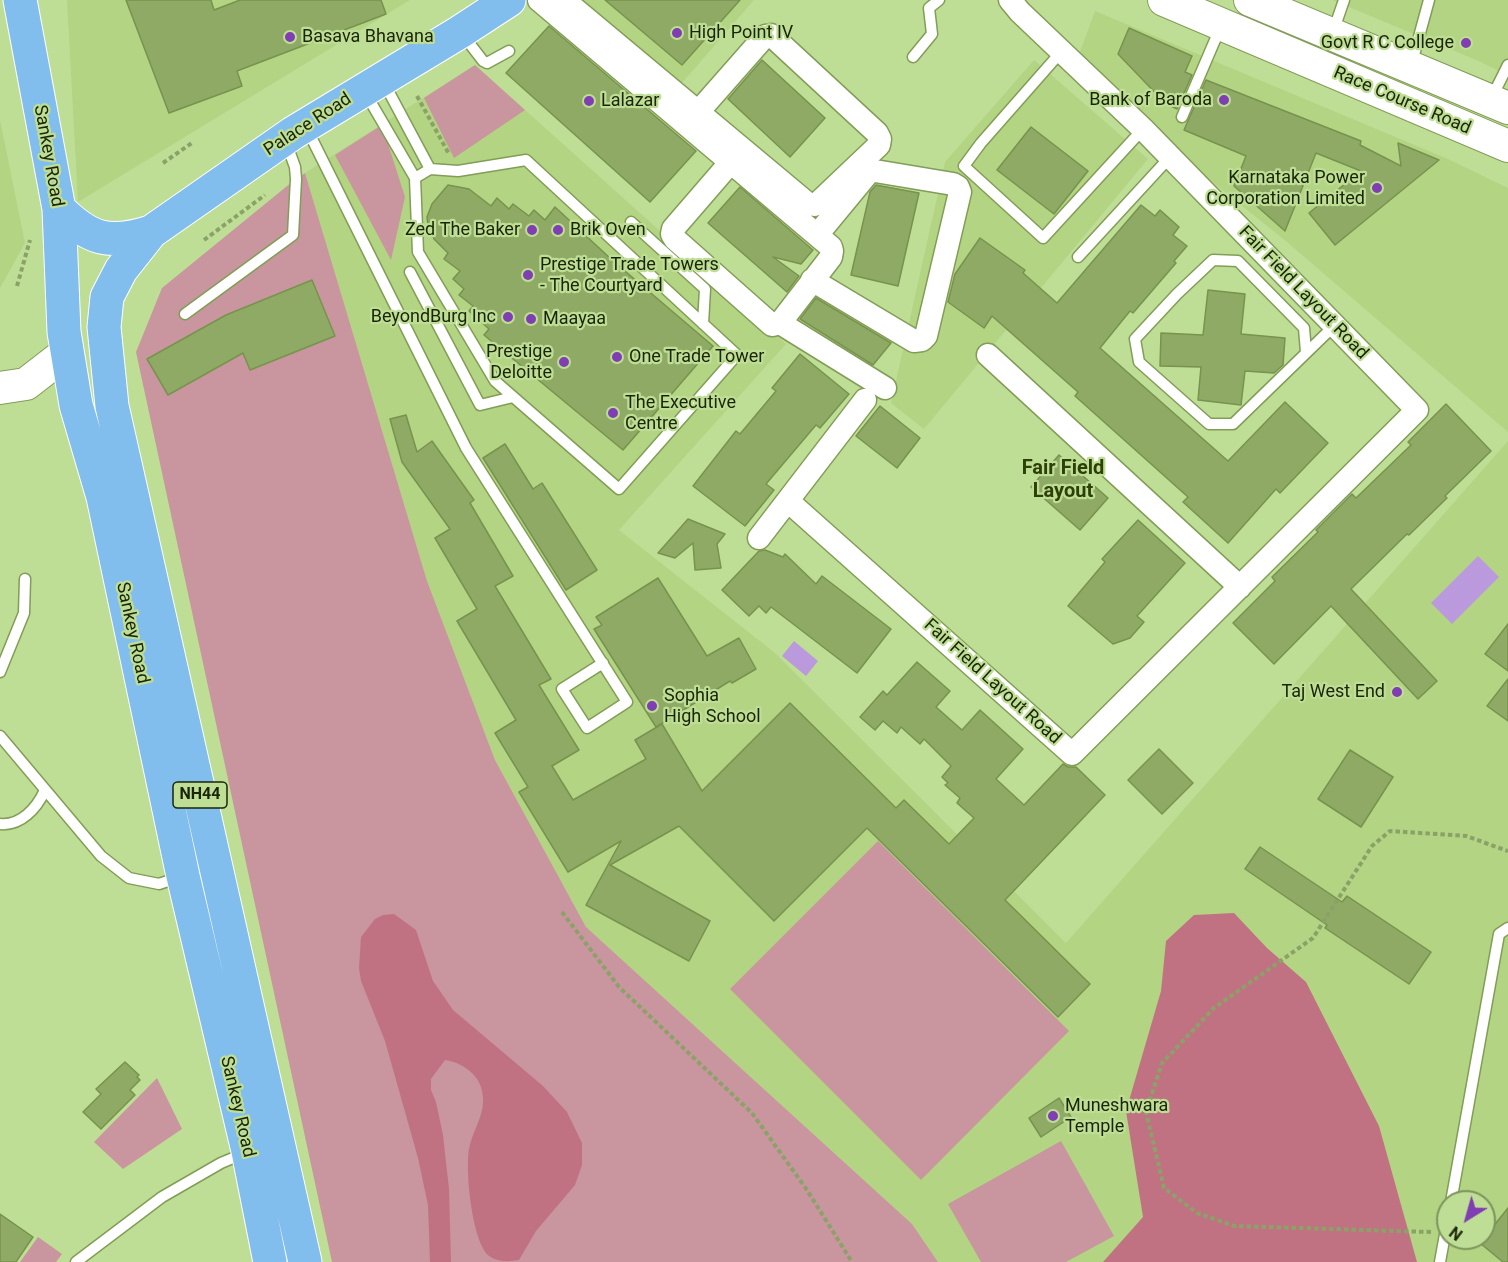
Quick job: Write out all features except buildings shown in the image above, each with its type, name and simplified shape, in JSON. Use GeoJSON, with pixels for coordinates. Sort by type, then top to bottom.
{"type":"FeatureCollection","features":[{"type":"Feature","properties":{"kind":"main road","name":"Sankey Road"},"geometry":{"type":"LineString","coordinates":[[20,0],[59,209],[61,295],[66,352],[76,405],[103,496],[183,876],[248,1151],[270,1262]]}},
{"type":"Feature","properties":{"kind":"main road","name":"Palace Road"},"geometry":{"type":"LineString","coordinates":[[121,270],[151,232],[295,132],[509,0]]}},
{"type":"Feature","properties":{"kind":"main road","name":"Race Course Road"},"geometry":{"type":"LineString","coordinates":[[1164,0],[1508,146]]}},
{"type":"Feature","properties":{"kind":"main road","name":"Race Course Road"},"geometry":{"type":"LineString","coordinates":[[1250,0],[1499,104]]}},
{"type":"Feature","properties":{"kind":"main road"},"geometry":{"type":"LineString","coordinates":[[59,209],[77,227],[101,238],[126,239],[151,232]]}},
{"type":"Feature","properties":{"kind":"main road","name":"Sankey Road"},"geometry":{"type":"LineString","coordinates":[[121,270],[108,297],[104,327],[112,406],[306,1262]]}},
{"type":"Feature","properties":{"kind":"main road"},"geometry":{"type":"LineString","coordinates":[[0,388],[26,384],[66,352],[104,327]]}},
{"type":"Feature","properties":{"kind":"street"},"geometry":{"type":"LineString","coordinates":[[539,0],[831,247],[831,257],[780,322],[772,325],[672,234],[673,229],[730,163]]}},
{"type":"Feature","properties":{"kind":"street"},"geometry":{"type":"LineString","coordinates":[[564,0],[807,203],[814,205],[879,145],[880,139],[877,133],[771,36],[765,36],[699,111]]}},
{"type":"Feature","properties":{"kind":"street","name":"Fair Field Layout Road"},"geometry":{"type":"LineString","coordinates":[[788,501],[1072,754],[1417,410],[1143,129],[1061,52],[1010,0]]}},
{"type":"Feature","properties":{"kind":"street"},"geometry":{"type":"LineString","coordinates":[[812,280],[914,341],[922,340],[926,336],[960,192],[958,187],[952,184],[875,171],[869,172],[817,235]]}},
{"type":"Feature","properties":{"kind":"street"},"geometry":{"type":"LineString","coordinates":[[780,322],[885,388]]}},
{"type":"Feature","properties":{"kind":"street"},"geometry":{"type":"LineString","coordinates":[[988,355],[1240,587]]}},
{"type":"Feature","properties":{"kind":"street"},"geometry":{"type":"LineString","coordinates":[[759,538],[866,400]]}},
{"type":"Feature","properties":{"kind":"lane"},"geometry":{"type":"LineString","coordinates":[[913,57],[932,34],[929,8],[939,0]]}},
{"type":"Feature","properties":{"kind":"lane"},"geometry":{"type":"LineString","coordinates":[[1331,35],[1344,0]]}},
{"type":"Feature","properties":{"kind":"lane"},"geometry":{"type":"LineString","coordinates":[[1411,66],[1429,0]]}},
{"type":"Feature","properties":{"kind":"lane"},"geometry":{"type":"LineString","coordinates":[[1182,117],[1222,23]]}},
{"type":"Feature","properties":{"kind":"lane"},"geometry":{"type":"LineString","coordinates":[[460,32],[483,62],[487,63],[509,51]]}},
{"type":"Feature","properties":{"kind":"lane"},"geometry":{"type":"LineString","coordinates":[[1061,52],[981,143],[964,166],[1043,238],[1143,129]]}},
{"type":"Feature","properties":{"kind":"lane"},"geometry":{"type":"LineString","coordinates":[[1499,104],[1508,65]]}},
{"type":"Feature","properties":{"kind":"lane"},"geometry":{"type":"LineString","coordinates":[[373,84],[430,169]]}},
{"type":"Feature","properties":{"kind":"lane"},"geometry":{"type":"LineString","coordinates":[[373,84],[415,178],[418,252],[495,381],[619,489],[738,355],[526,160],[458,171],[430,169],[415,178]]}},
{"type":"Feature","properties":{"kind":"lane"},"geometry":{"type":"LineString","coordinates":[[185,314],[293,235],[295,132]]}},
{"type":"Feature","properties":{"kind":"lane"},"geometry":{"type":"LineString","coordinates":[[295,132],[466,448],[603,663],[627,702],[587,728],[562,689],[603,663]]}},
{"type":"Feature","properties":{"kind":"lane"},"geometry":{"type":"LineString","coordinates":[[1078,257],[1170,157]]}},
{"type":"Feature","properties":{"kind":"lane"},"geometry":{"type":"LineString","coordinates":[[631,222],[705,289],[703,324]]}},
{"type":"Feature","properties":{"kind":"lane"},"geometry":{"type":"LineString","coordinates":[[1306,352],[1304,328],[1238,261],[1213,260],[1135,339],[1139,362],[1209,424],[1233,424],[1335,325]]}},
{"type":"Feature","properties":{"kind":"lane"},"geometry":{"type":"LineString","coordinates":[[410,272],[480,405],[513,397]]}},
{"type":"Feature","properties":{"kind":"lane"},"geometry":{"type":"LineString","coordinates":[[0,672],[24,613],[25,579]]}},
{"type":"Feature","properties":{"kind":"lane"},"geometry":{"type":"LineString","coordinates":[[0,736],[101,856],[129,878],[159,884],[183,876]]}},
{"type":"Feature","properties":{"kind":"lane"},"geometry":{"type":"LineString","coordinates":[[0,824],[8,825],[27,815],[41,800],[45,790]]}},
{"type":"Feature","properties":{"kind":"lane"},"geometry":{"type":"LineString","coordinates":[[1453,1190],[1499,934],[1508,928]]}},
{"type":"Feature","properties":{"kind":"lane"},"geometry":{"type":"LineString","coordinates":[[76,1262],[162,1197],[221,1163],[248,1151]]}},
{"type":"Feature","properties":{"kind":"path"},"geometry":{"type":"LineString","coordinates":[[417,96],[458,171]]}},
{"type":"Feature","properties":{"kind":"path"},"geometry":{"type":"LineString","coordinates":[[162,163],[192,143]]}},
{"type":"Feature","properties":{"kind":"path"},"geometry":{"type":"LineString","coordinates":[[204,240],[265,195]]}},
{"type":"Feature","properties":{"kind":"path"},"geometry":{"type":"LineString","coordinates":[[17,286],[30,240]]}},
{"type":"Feature","properties":{"kind":"path"},"geometry":{"type":"LineString","coordinates":[[1436,1232],[1234,1226],[1197,1213],[1164,1188],[1146,1112],[1162,1063],[1214,1008],[1312,938],[1371,846],[1390,831],[1466,836],[1508,851]]}},
{"type":"Feature","properties":{"kind":"path"},"geometry":{"type":"LineString","coordinates":[[562,912],[619,987],[752,1113],[807,1190],[852,1262]]}},
{"type":"Feature","properties":{"kind":"shaded area"},"geometry":{"type":"Polygon","coordinates":[[[67,0],[410,0],[78,202],[67,0]]]}},
{"type":"Feature","properties":{"kind":"shaded area"},"geometry":{"type":"Polygon","coordinates":[[[569,0],[754,0],[675,91],[569,0]]]}},
{"type":"Feature","properties":{"kind":"shaded area","name":"Govt R C College"},"geometry":{"type":"Polygon","coordinates":[[[1332,0],[1508,0],[1508,76],[1481,62],[1332,0]]]}},
{"type":"Feature","properties":{"kind":"shaded area"},"geometry":{"type":"Polygon","coordinates":[[[1095,11],[1448,159],[1508,188],[1508,432],[1287,242],[1210,180],[1080,52],[1095,11]]]}},
{"type":"Feature","properties":{"kind":"shaded area"},"geometry":{"type":"Polygon","coordinates":[[[1034,60],[1148,159],[924,429],[891,403],[945,162],[1034,60]]]}},
{"type":"Feature","properties":{"kind":"shaded area"},"geometry":{"type":"Polygon","coordinates":[[[475,65],[786,344],[619,530],[775,653],[1066,943],[1508,441],[1508,1262],[938,1262],[912,1224],[586,927],[495,760],[427,581],[305,173],[475,65]]]}},
{"type":"Feature","properties":{"kind":"shaded area"},"geometry":{"type":"Polygon","coordinates":[[[475,65],[525,110],[454,158],[424,98],[475,65]]]}},
{"type":"Feature","properties":{"kind":"shaded area"},"geometry":{"type":"Polygon","coordinates":[[[0,120],[25,243],[0,288],[0,120]]]}},
{"type":"Feature","properties":{"kind":"shaded area"},"geometry":{"type":"Polygon","coordinates":[[[382,125],[405,197],[391,260],[335,155],[382,125]]]}},
{"type":"Feature","properties":{"kind":"shaded area"},"geometry":{"type":"Polygon","coordinates":[[[305,173],[427,581],[495,760],[586,927],[912,1224],[938,1262],[332,1262],[136,352],[162,288],[305,173]]]}},
{"type":"Feature","properties":{"kind":"shaded area"},"geometry":{"type":"Polygon","coordinates":[[[1478,556],[1499,577],[1452,624],[1431,603],[1478,556]]]}},
{"type":"Feature","properties":{"kind":"shaded area"},"geometry":{"type":"Polygon","coordinates":[[[794,641],[818,661],[806,676],[782,656],[794,641]]]}},
{"type":"Feature","properties":{"kind":"shaded area"},"geometry":{"type":"Polygon","coordinates":[[[878,841],[1069,1031],[921,1180],[730,989],[878,841]]]}},
{"type":"Feature","properties":{"kind":"shaded area"},"geometry":{"type":"Polygon","coordinates":[[[1234,913],[1267,948],[1306,982],[1379,1126],[1417,1262],[1103,1262],[1143,1217],[1126,1111],[1161,991],[1166,941],[1194,915],[1234,913]]]}},
{"type":"Feature","properties":{"kind":"shaded area"},"geometry":{"type":"Polygon","coordinates":[[[394,914],[416,930],[433,981],[453,1010],[543,1086],[567,1112],[582,1143],[582,1165],[575,1185],[536,1231],[519,1260],[503,1261],[489,1256],[478,1236],[471,1205],[468,1159],[471,1141],[483,1106],[482,1091],[473,1074],[457,1063],[445,1060],[431,1079],[431,1090],[443,1135],[449,1189],[451,1262],[430,1262],[428,1205],[418,1158],[385,1041],[361,981],[359,968],[361,937],[375,919],[383,915],[394,914]]]}},
{"type":"Feature","properties":{"kind":"shaded area"},"geometry":{"type":"Polygon","coordinates":[[[157,1078],[182,1129],[123,1169],[94,1142],[157,1078]]]}},
{"type":"Feature","properties":{"kind":"shaded area"},"geometry":{"type":"Polygon","coordinates":[[[1061,1141],[1114,1236],[1066,1262],[981,1262],[948,1204],[1061,1141]]]}},
{"type":"Feature","properties":{"kind":"shaded area"},"geometry":{"type":"Polygon","coordinates":[[[38,1237],[62,1254],[56,1262],[20,1262],[38,1237]]]}},
{"type":"Feature","properties":{"kind":"place","name":"High Point IV"},"geometry":{"type":"Point","coordinates":[677,33]}},
{"type":"Feature","properties":{"kind":"place","name":"Basava Bhavana"},"geometry":{"type":"Point","coordinates":[290,37]}},
{"type":"Feature","properties":{"kind":"place","name":"Govt R C College"},"geometry":{"type":"Point","coordinates":[1466,43]}},
{"type":"Feature","properties":{"kind":"place","name":"Bank of Baroda"},"geometry":{"type":"Point","coordinates":[1224,100]}},
{"type":"Feature","properties":{"kind":"place","name":"Lalazar"},"geometry":{"type":"Point","coordinates":[589,101]}},
{"type":"Feature","properties":{"kind":"place","name":"Karnataka Power Corporation Limited"},"geometry":{"type":"Point","coordinates":[1377,188]}},
{"type":"Feature","properties":{"kind":"place","name":"Zed The Baker"},"geometry":{"type":"Point","coordinates":[532,230]}},
{"type":"Feature","properties":{"kind":"place","name":"Brik Oven"},"geometry":{"type":"Point","coordinates":[558,230]}},
{"type":"Feature","properties":{"kind":"place","name":"Prestige Trade Towers - The Courtyard"},"geometry":{"type":"Point","coordinates":[528,275]}},
{"type":"Feature","properties":{"kind":"place","name":"BeyondBurg Inc"},"geometry":{"type":"Point","coordinates":[508,317]}},
{"type":"Feature","properties":{"kind":"place","name":"Maayaa"},"geometry":{"type":"Point","coordinates":[531,319]}},
{"type":"Feature","properties":{"kind":"place","name":"One Trade Tower"},"geometry":{"type":"Point","coordinates":[617,357]}},
{"type":"Feature","properties":{"kind":"place","name":"Prestige Deloitte"},"geometry":{"type":"Point","coordinates":[564,362]}},
{"type":"Feature","properties":{"kind":"place","name":"The Executive Centre"},"geometry":{"type":"Point","coordinates":[613,413]}},
{"type":"Feature","properties":{"kind":"place","name":"Taj West End"},"geometry":{"type":"Point","coordinates":[1397,692]}},
{"type":"Feature","properties":{"kind":"place","name":"Sophia High School"},"geometry":{"type":"Point","coordinates":[652,706]}},
{"type":"Feature","properties":{"kind":"place","name":"Muneshwara Temple"},"geometry":{"type":"Point","coordinates":[1053,1116]}},
{"type":"Feature","properties":{"kind":"district","name":"Fair Field Layout"},"geometry":{"type":"Point","coordinates":[1063,480]}}]}
